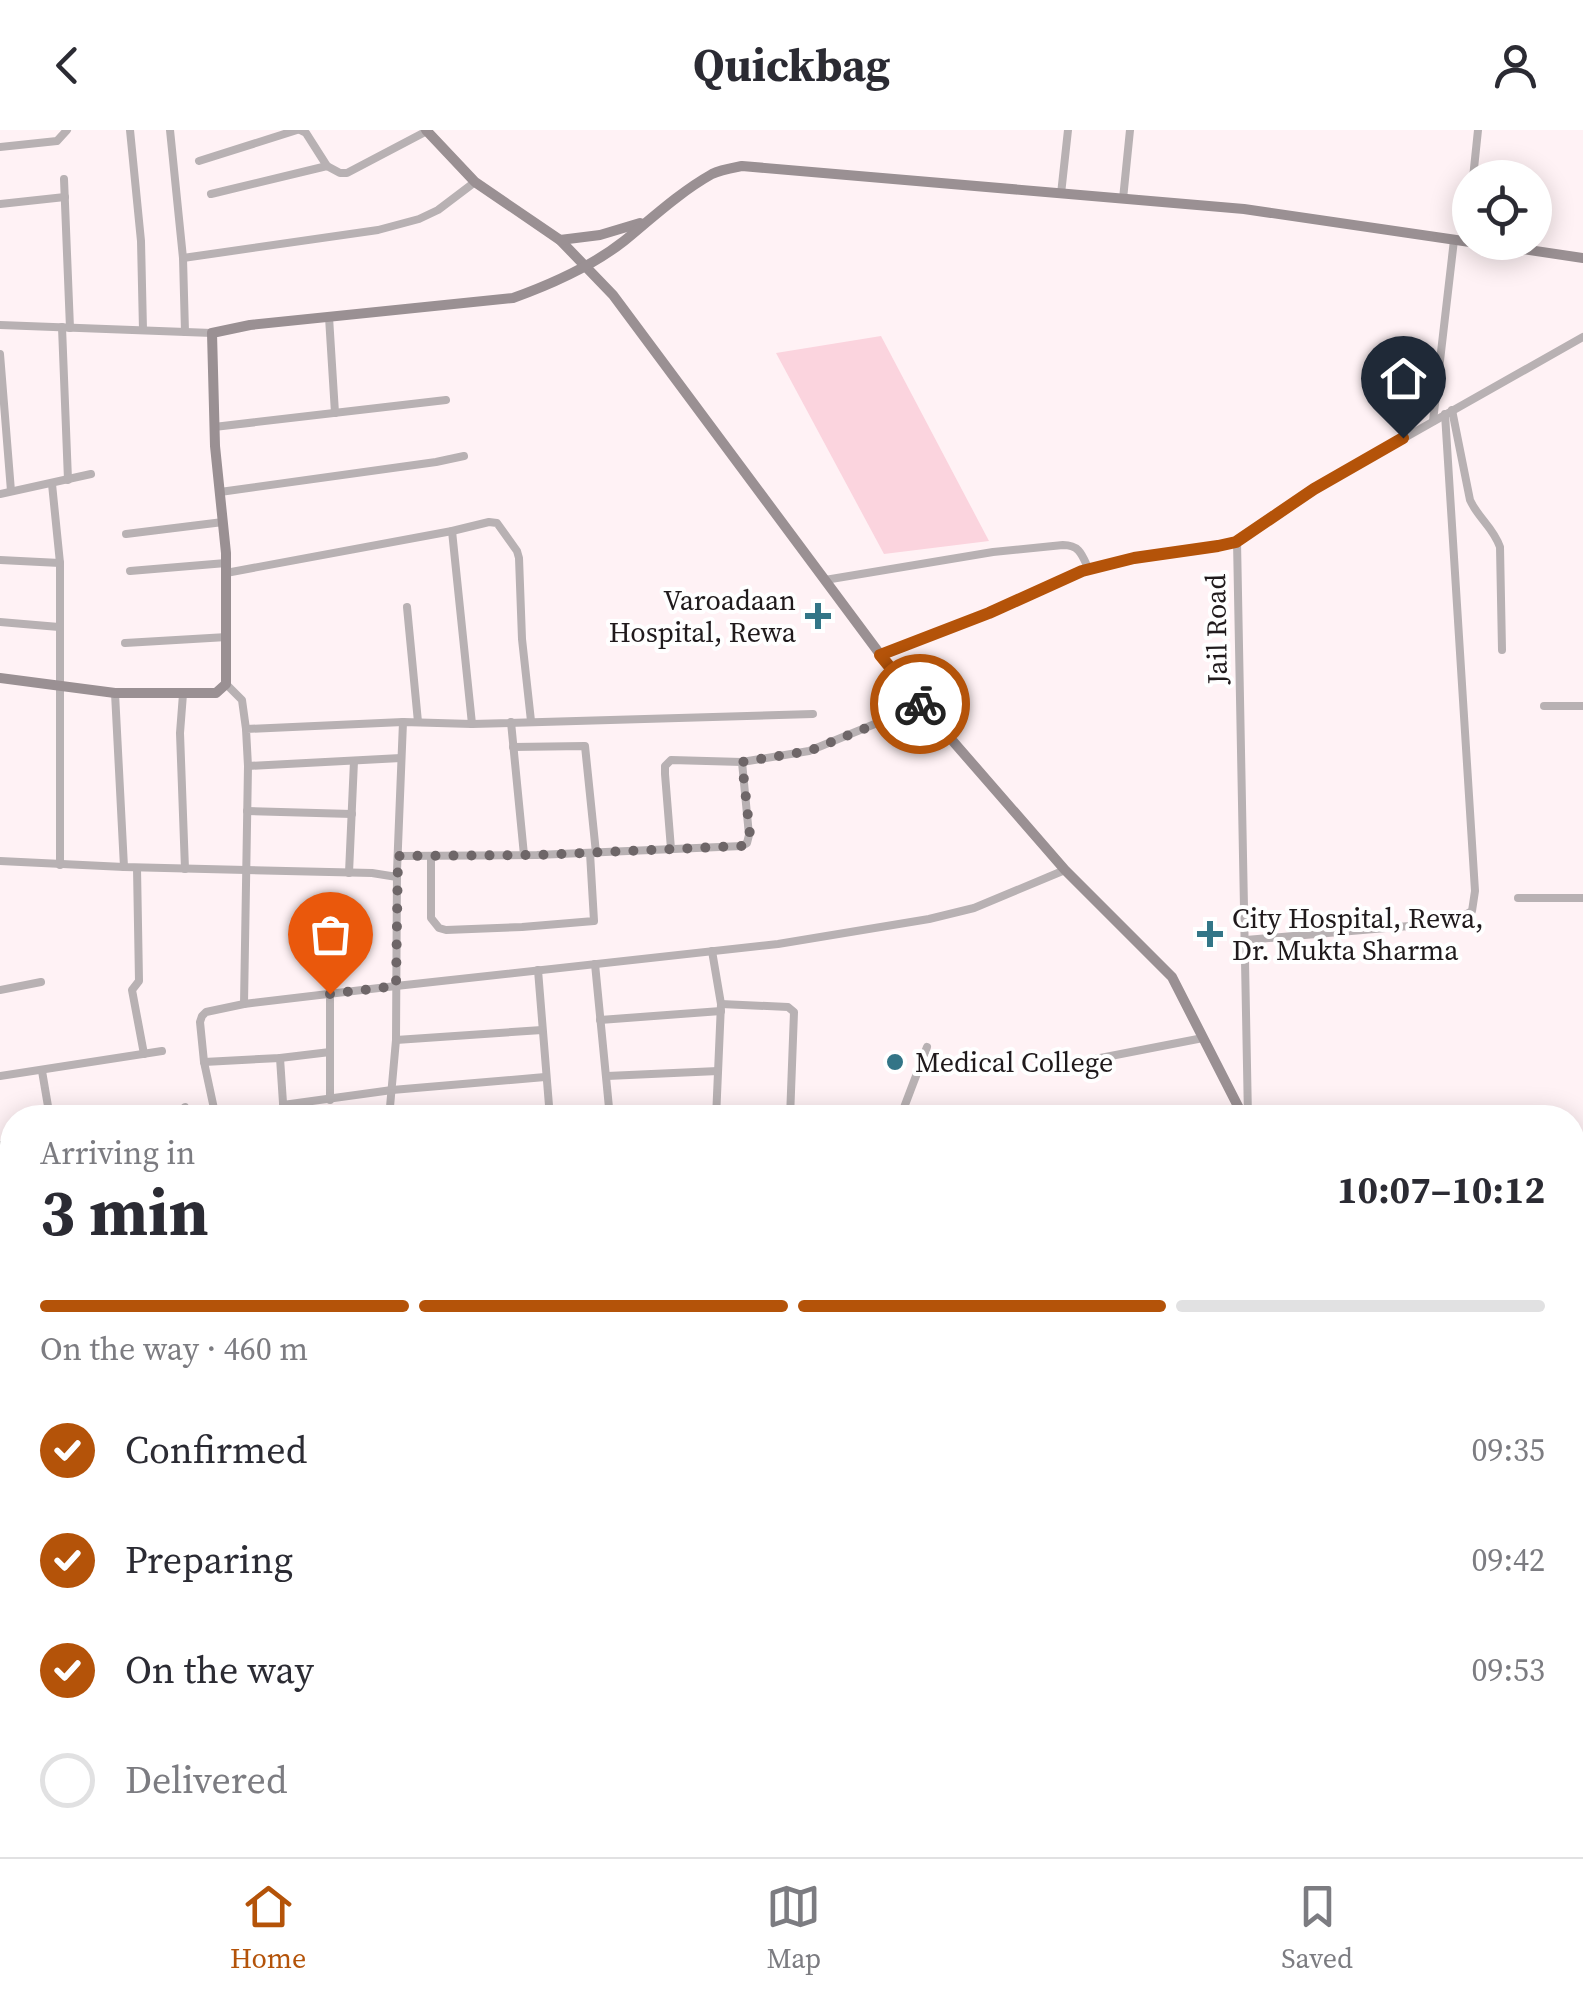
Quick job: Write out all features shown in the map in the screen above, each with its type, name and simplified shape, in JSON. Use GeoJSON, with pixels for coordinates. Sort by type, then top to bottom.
{"type":"FeatureCollection","features":[{"type":"Feature","properties":{"kind":"main road"},"geometry":{"type":"LineString","coordinates":[[427,131],[476,182],[560,240],[613,295],[921,706],[1065,870],[1172,977],[1239,1105]]}},
{"type":"Feature","properties":{"kind":"main road"},"geometry":{"type":"LineString","coordinates":[[0,678],[115,693],[216,693],[226,684],[226,568],[214,427],[212,332],[513,298],[586,266],[714,172],[742,166],[1244,209],[1452,239]]}},
{"type":"Feature","properties":{"kind":"main road"},"geometry":{"type":"LineString","coordinates":[[560,240],[600,235],[646,221]]}},
{"type":"Feature","properties":{"kind":"main road"},"geometry":{"type":"LineString","coordinates":[[1552,253],[1583,258]]}},
{"type":"Feature","properties":{"kind":"street"},"geometry":{"type":"LineString","coordinates":[[0,146],[57,140],[67,130]]}},
{"type":"Feature","properties":{"kind":"street"},"geometry":{"type":"LineString","coordinates":[[130,130],[141,241],[143,330]]}},
{"type":"Feature","properties":{"kind":"street"},"geometry":{"type":"LineString","coordinates":[[170,130],[184,258],[185,332]]}},
{"type":"Feature","properties":{"kind":"street"},"geometry":{"type":"LineString","coordinates":[[199,161],[298,130],[306,133],[327,166],[340,174],[427,131]]}},
{"type":"Feature","properties":{"kind":"street"},"geometry":{"type":"LineString","coordinates":[[1061,194],[1068,130]]}},
{"type":"Feature","properties":{"kind":"street"},"geometry":{"type":"LineString","coordinates":[[1123,199],[1130,130]]}},
{"type":"Feature","properties":{"kind":"street"},"geometry":{"type":"LineString","coordinates":[[1475,160],[1478,130]]}},
{"type":"Feature","properties":{"kind":"street"},"geometry":{"type":"LineString","coordinates":[[211,194],[327,166]]}},
{"type":"Feature","properties":{"kind":"street"},"geometry":{"type":"LineString","coordinates":[[64,179],[68,480]]}},
{"type":"Feature","properties":{"kind":"street"},"geometry":{"type":"LineString","coordinates":[[184,258],[378,230],[438,210],[476,182]]}},
{"type":"Feature","properties":{"kind":"street"},"geometry":{"type":"LineString","coordinates":[[0,204],[65,197]]}},
{"type":"Feature","properties":{"kind":"street"},"geometry":{"type":"LineString","coordinates":[[1433,421],[1463,260]]}},
{"type":"Feature","properties":{"kind":"street"},"geometry":{"type":"LineString","coordinates":[[329,316],[335,413]]}},
{"type":"Feature","properties":{"kind":"street"},"geometry":{"type":"LineString","coordinates":[[0,325],[212,332]]}},
{"type":"Feature","properties":{"kind":"street","name":"Jail Road"},"geometry":{"type":"LineString","coordinates":[[1246,1105],[1236,542],[1314,489],[1583,339]]}},
{"type":"Feature","properties":{"kind":"street"},"geometry":{"type":"LineString","coordinates":[[0,354],[11,491]]}},
{"type":"Feature","properties":{"kind":"street"},"geometry":{"type":"LineString","coordinates":[[214,427],[446,400]]}},
{"type":"Feature","properties":{"kind":"street"},"geometry":{"type":"LineString","coordinates":[[1449,412],[1470,500],[1500,547],[1502,650]]}},
{"type":"Feature","properties":{"kind":"street"},"geometry":{"type":"LineString","coordinates":[[1246,940],[1444,923],[1472,912],[1475,891],[1449,412]]}},
{"type":"Feature","properties":{"kind":"street"},"geometry":{"type":"LineString","coordinates":[[220,492],[464,456]]}},
{"type":"Feature","properties":{"kind":"street"},"geometry":{"type":"LineString","coordinates":[[0,494],[92,474]]}},
{"type":"Feature","properties":{"kind":"street"},"geometry":{"type":"LineString","coordinates":[[52,484],[60,563],[60,865]]}},
{"type":"Feature","properties":{"kind":"street"},"geometry":{"type":"LineString","coordinates":[[126,534],[223,522]]}},
{"type":"Feature","properties":{"kind":"street"},"geometry":{"type":"LineString","coordinates":[[130,571],[226,568],[497,523],[517,551],[531,720]]}},
{"type":"Feature","properties":{"kind":"street"},"geometry":{"type":"LineString","coordinates":[[452,532],[472,724]]}},
{"type":"Feature","properties":{"kind":"street"},"geometry":{"type":"LineString","coordinates":[[880,655],[1088,570],[1134,558],[1236,542]]}},
{"type":"Feature","properties":{"kind":"street"},"geometry":{"type":"LineString","coordinates":[[825,580],[1063,544],[1073,544],[1080,550],[1088,570]]}},
{"type":"Feature","properties":{"kind":"street"},"geometry":{"type":"LineString","coordinates":[[0,560],[60,563]]}},
{"type":"Feature","properties":{"kind":"street"},"geometry":{"type":"LineString","coordinates":[[407,607],[418,722]]}},
{"type":"Feature","properties":{"kind":"street"},"geometry":{"type":"LineString","coordinates":[[0,622],[60,627]]}},
{"type":"Feature","properties":{"kind":"street"},"geometry":{"type":"LineString","coordinates":[[125,643],[227,637]]}},
{"type":"Feature","properties":{"kind":"street"},"geometry":{"type":"LineString","coordinates":[[226,684],[242,700],[246,728],[244,1004]]}},
{"type":"Feature","properties":{"kind":"street"},"geometry":{"type":"LineString","coordinates":[[115,693],[124,867]]}},
{"type":"Feature","properties":{"kind":"street"},"geometry":{"type":"LineString","coordinates":[[183,694],[180,734],[185,869]]}},
{"type":"Feature","properties":{"kind":"street"},"geometry":{"type":"LineString","coordinates":[[670,850],[665,766],[670,760],[742,762],[809,751],[921,706]]}},
{"type":"Feature","properties":{"kind":"street"},"geometry":{"type":"LineString","coordinates":[[1544,706],[1583,706]]}},
{"type":"Feature","properties":{"kind":"street"},"geometry":{"type":"LineString","coordinates":[[246,728],[813,714]]}},
{"type":"Feature","properties":{"kind":"street"},"geometry":{"type":"LineString","coordinates":[[390,1105],[396,1040],[403,722]]}},
{"type":"Feature","properties":{"kind":"street"},"geometry":{"type":"LineString","coordinates":[[511,722],[524,855]]}},
{"type":"Feature","properties":{"kind":"street"},"geometry":{"type":"LineString","coordinates":[[431,856],[430,918],[439,928],[594,921],[585,746],[514,747]]}},
{"type":"Feature","properties":{"kind":"street"},"geometry":{"type":"LineString","coordinates":[[248,766],[401,758]]}},
{"type":"Feature","properties":{"kind":"street"},"geometry":{"type":"LineString","coordinates":[[348,873],[354,760]]}},
{"type":"Feature","properties":{"kind":"street"},"geometry":{"type":"LineString","coordinates":[[398,856],[742,846],[750,835],[742,762]]}},
{"type":"Feature","properties":{"kind":"street"},"geometry":{"type":"LineString","coordinates":[[247,811],[352,814]]}},
{"type":"Feature","properties":{"kind":"street"},"geometry":{"type":"LineString","coordinates":[[0,862],[397,876]]}},
{"type":"Feature","properties":{"kind":"street"},"geometry":{"type":"LineString","coordinates":[[137,868],[138,981],[132,990],[144,1054]]}},
{"type":"Feature","properties":{"kind":"street"},"geometry":{"type":"LineString","coordinates":[[213,1105],[200,1022],[206,1012],[244,1004],[778,944],[929,918],[996,900],[1065,870]]}},
{"type":"Feature","properties":{"kind":"street"},"geometry":{"type":"LineString","coordinates":[[1518,898],[1583,898]]}},
{"type":"Feature","properties":{"kind":"street"},"geometry":{"type":"LineString","coordinates":[[712,952],[721,1007],[717,1105]]}},
{"type":"Feature","properties":{"kind":"street"},"geometry":{"type":"LineString","coordinates":[[595,964],[609,1105]]}},
{"type":"Feature","properties":{"kind":"street"},"geometry":{"type":"LineString","coordinates":[[538,970],[548,1105]]}},
{"type":"Feature","properties":{"kind":"street"},"geometry":{"type":"LineString","coordinates":[[0,990],[41,982]]}},
{"type":"Feature","properties":{"kind":"street"},"geometry":{"type":"LineString","coordinates":[[330,994],[330,1100]]}},
{"type":"Feature","properties":{"kind":"street"},"geometry":{"type":"LineString","coordinates":[[600,1020],[721,1007],[788,1008],[794,1012],[790,1105]]}},
{"type":"Feature","properties":{"kind":"street"},"geometry":{"type":"LineString","coordinates":[[396,1040],[542,1030]]}},
{"type":"Feature","properties":{"kind":"street"},"geometry":{"type":"LineString","coordinates":[[1090,1060],[1203,1038]]}},
{"type":"Feature","properties":{"kind":"street"},"geometry":{"type":"LineString","coordinates":[[905,1105],[927,1047]]}},
{"type":"Feature","properties":{"kind":"street"},"geometry":{"type":"LineString","coordinates":[[0,1076],[162,1051]]}},
{"type":"Feature","properties":{"kind":"street"},"geometry":{"type":"LineString","coordinates":[[204,1062],[330,1052]]}},
{"type":"Feature","properties":{"kind":"street"},"geometry":{"type":"LineString","coordinates":[[280,1058],[283,1105],[392,1090],[545,1077]]}},
{"type":"Feature","properties":{"kind":"street"},"geometry":{"type":"LineString","coordinates":[[42,1071],[48,1105]]}},
{"type":"Feature","properties":{"kind":"street"},"geometry":{"type":"LineString","coordinates":[[606,1076],[718,1071]]}},
{"type":"Feature","properties":{"kind":"shaded area"},"geometry":{"type":"Polygon","coordinates":[[[881,336],[989,541],[884,554],[776,353],[881,336]]]}},
{"type":"Feature","properties":{"kind":"way so far"},"geometry":{"type":"LineString","coordinates":[[330,994],[396,986],[398,856],[537,855],[742,846],[750,835],[742,762],[809,751],[920,704]]}},
{"type":"Feature","properties":{"kind":"place","name":"Varoadaan Hospital, Rewa"},"geometry":{"type":"Point","coordinates":[818,616]}},
{"type":"Feature","properties":{"kind":"place","name":"City Hospital, Rewa, Dr. Mukta Sharma"},"geometry":{"type":"Point","coordinates":[1210,934]}},
{"type":"Feature","properties":{"kind":"place","name":"Medical College"},"geometry":{"type":"Point","coordinates":[895,1062]}},
{"type":"Feature","properties":{"kind":"route"},"geometry":{"type":"LineString","coordinates":[[920,704],[880,655],[989,613],[1082,571],[1134,558],[1236,542],[1314,489],[1403,438]]}}]}
